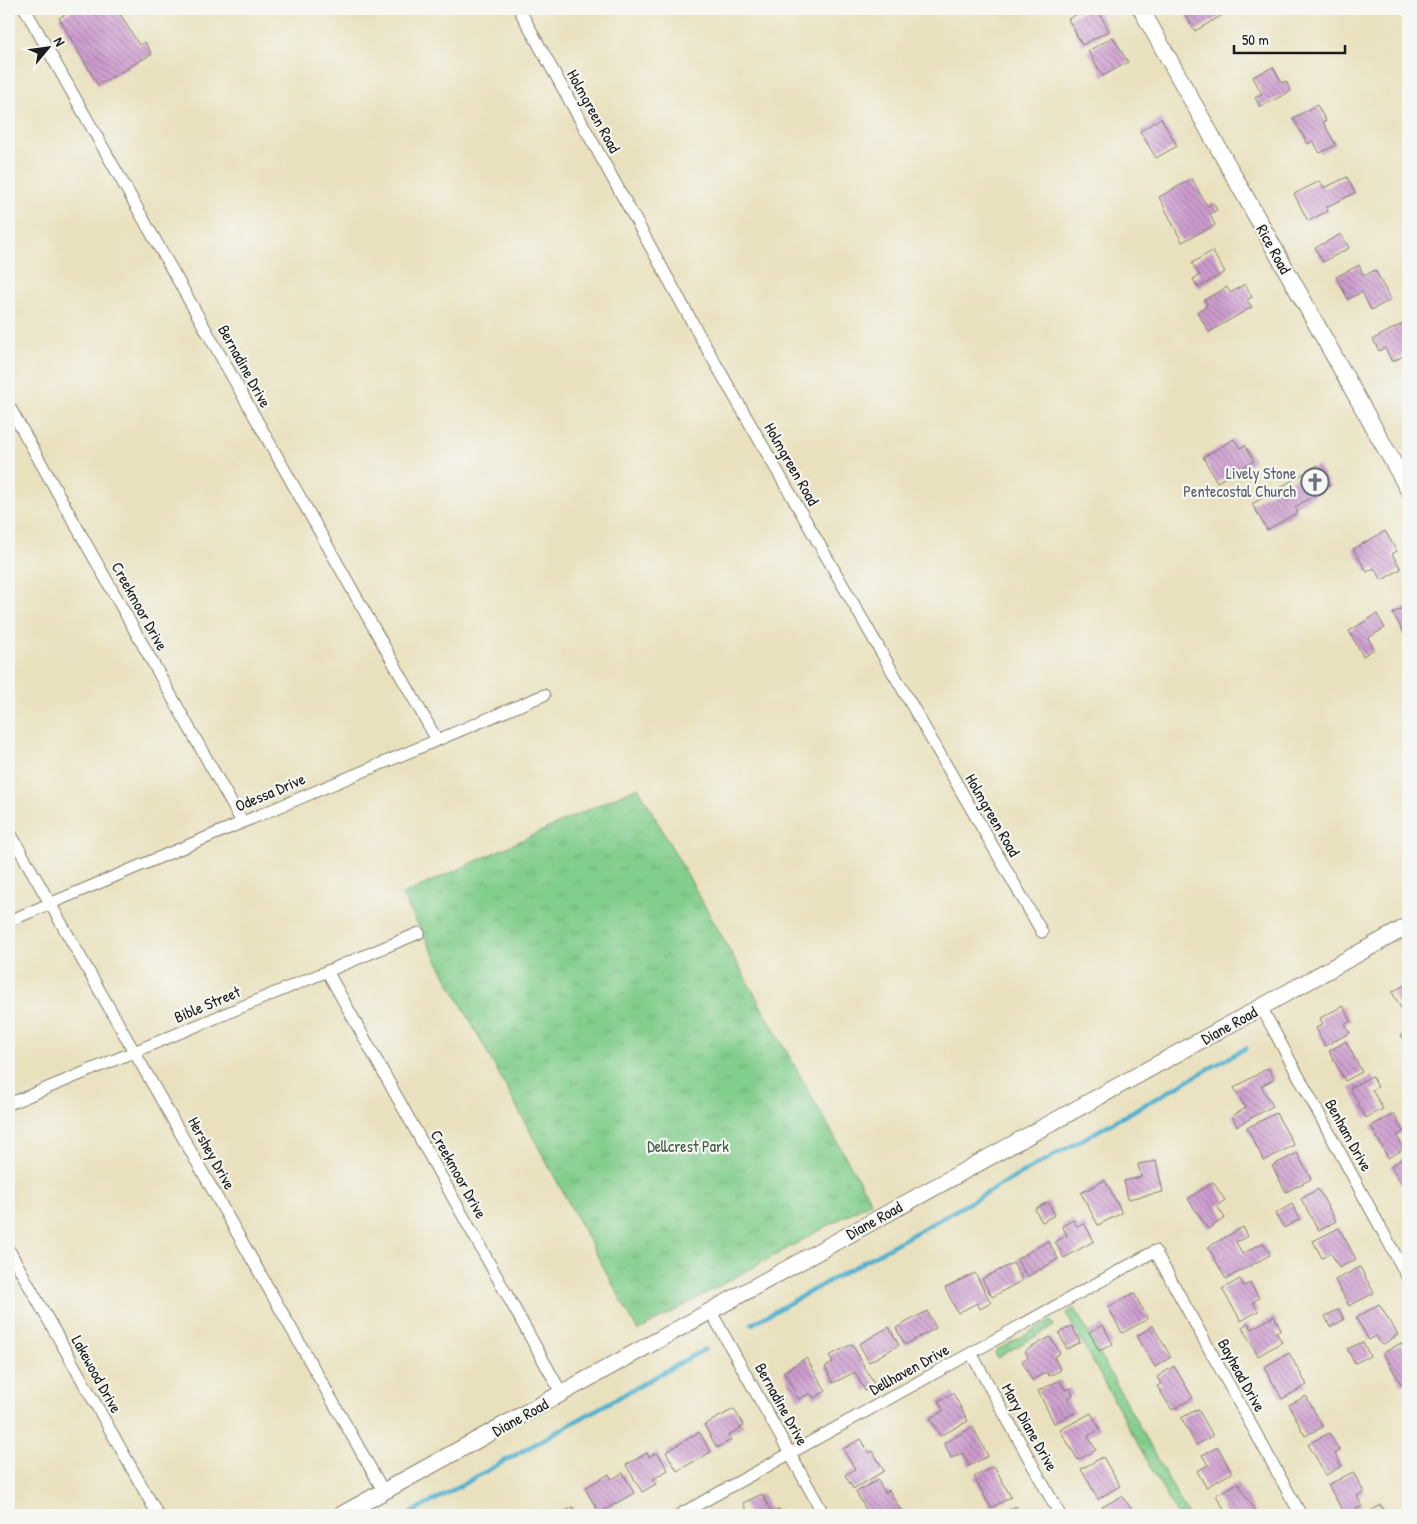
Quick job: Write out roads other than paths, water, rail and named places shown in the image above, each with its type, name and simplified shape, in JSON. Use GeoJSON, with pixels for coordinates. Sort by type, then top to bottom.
{"type":"FeatureCollection","features":[{"type":"Feature","properties":{"kind":"street","name":"Bernadine Drive"},"geometry":{"type":"LineString","coordinates":[[25,9],[437,740]]}},
{"type":"Feature","properties":{"kind":"street","name":"Holmgreen Road"},"geometry":{"type":"LineString","coordinates":[[519,9],[702,340],[1042,932]]}},
{"type":"Feature","properties":{"kind":"street","name":"Rice Road"},"geometry":{"type":"LineString","coordinates":[[1141,9],[1408,489]]}},
{"type":"Feature","properties":{"kind":"street","name":"Creekmoor Drive"},"geometry":{"type":"LineString","coordinates":[[9,406],[242,822]]}},
{"type":"Feature","properties":{"kind":"street","name":"Odessa Drive"},"geometry":{"type":"LineString","coordinates":[[9,921],[544,695]]}},
{"type":"Feature","properties":{"kind":"street","name":"Hershey Drive"},"geometry":{"type":"LineString","coordinates":[[9,831],[384,1492]]}},
{"type":"Feature","properties":{"kind":"street","name":"Diane Road"},"geometry":{"type":"LineString","coordinates":[[341,1515],[1408,926]]}},
{"type":"Feature","properties":{"kind":"street","name":"Bible Street"},"geometry":{"type":"LineString","coordinates":[[9,1104],[419,933]]}},
{"type":"Feature","properties":{"kind":"street","name":"Creekmoor Drive"},"geometry":{"type":"LineString","coordinates":[[327,971],[562,1394]]}},
{"type":"Feature","properties":{"kind":"street","name":"Benham Drive"},"geometry":{"type":"LineString","coordinates":[[1261,1007],[1408,1278]]}},
{"type":"Feature","properties":{"kind":"street","name":"Lakewood Drive"},"geometry":{"type":"LineString","coordinates":[[9,1250],[158,1515]]}},
{"type":"Feature","properties":{"kind":"street","name":"Dellhaven Drive"},"geometry":{"type":"LineString","coordinates":[[679,1515],[1155,1251]]}},
{"type":"Feature","properties":{"kind":"street","name":"Bayhead Drive"},"geometry":{"type":"LineString","coordinates":[[1155,1251],[1301,1515]]}},
{"type":"Feature","properties":{"kind":"street","name":"Bernadine Drive"},"geometry":{"type":"LineString","coordinates":[[710,1310],[824,1515]]}},
{"type":"Feature","properties":{"kind":"street","name":"Mary Diane Drive"},"geometry":{"type":"LineString","coordinates":[[972,1353],[1060,1515]]}},
{"type":"Feature","properties":{"kind":"waterway"},"geometry":{"type":"LineString","coordinates":[[752,1324],[1246,1048]]}},
{"type":"Feature","properties":{"kind":"waterway"},"geometry":{"type":"LineString","coordinates":[[408,1515],[705,1349]]}},
{"type":"Feature","properties":{"kind":"place","name":"Lively Stone Pentecostal Church"},"geometry":{"type":"Point","coordinates":[1315,482]}},
{"type":"Feature","properties":{"kind":"park label","name":"Dellcrest Park"},"geometry":{"type":"Point","coordinates":[688,1146]}}]}
